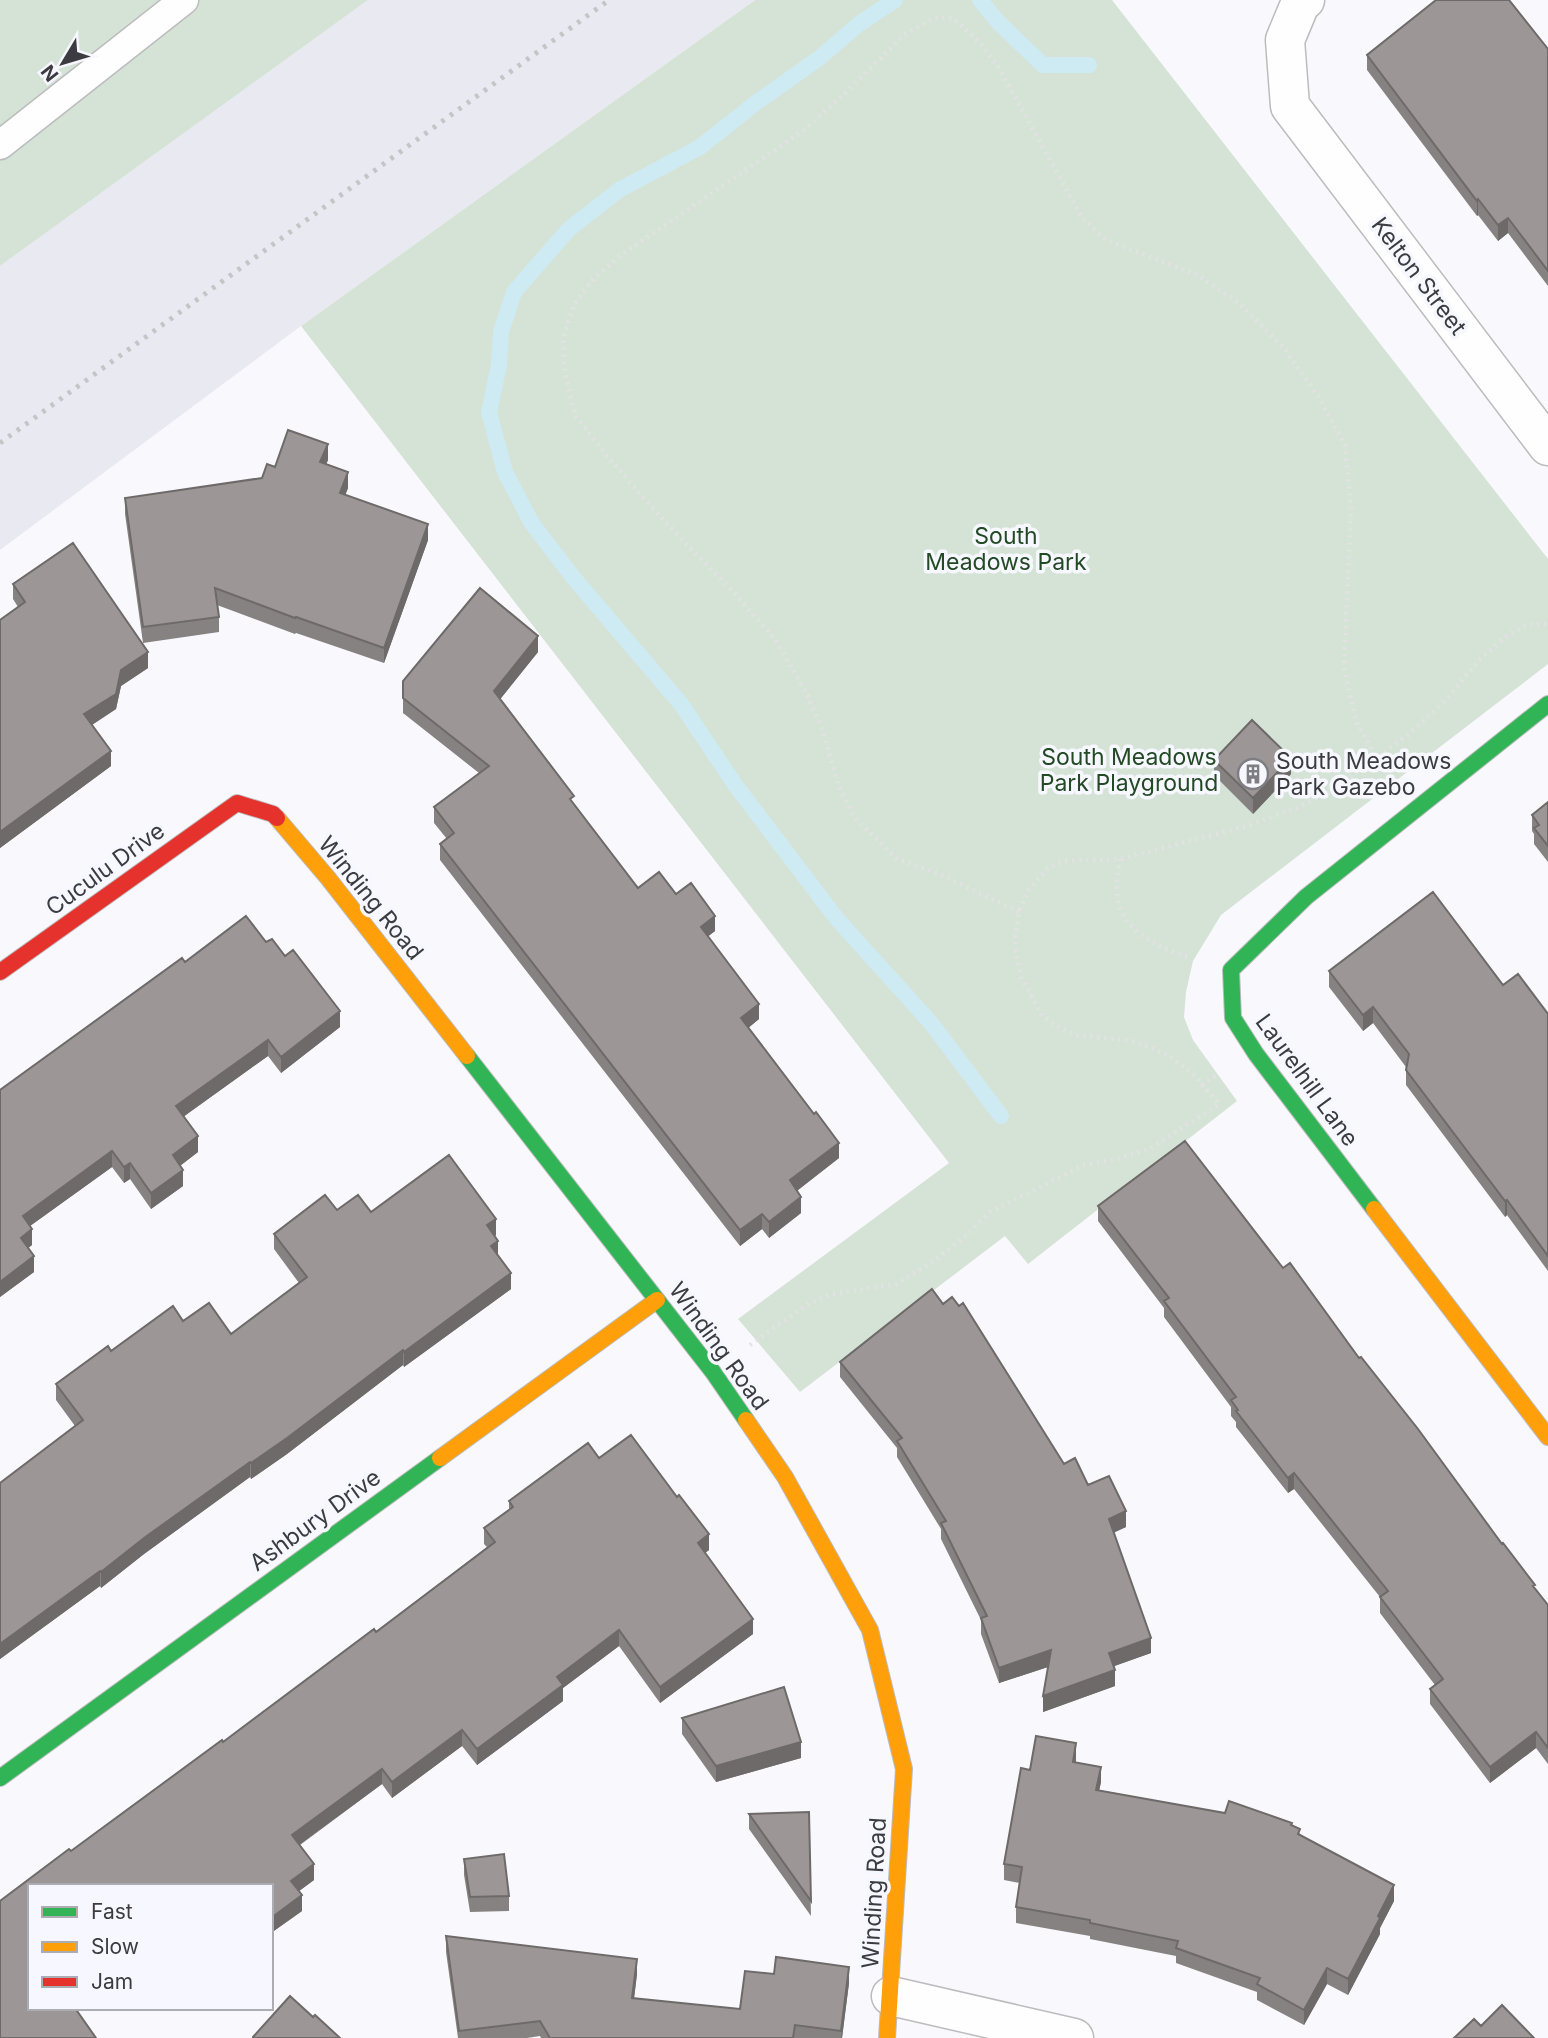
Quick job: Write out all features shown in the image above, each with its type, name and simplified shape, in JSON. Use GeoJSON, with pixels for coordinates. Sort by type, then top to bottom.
{"type":"FeatureCollection","features":[{"type":"Feature","properties":{"kind":"street","name":"Kelton Street"},"geometry":{"type":"LineString","coordinates":[[1305,0],[1300,4],[1285,40],[1290,106],[1548,446]]}},
{"type":"Feature","properties":{"kind":"street"},"geometry":{"type":"LineString","coordinates":[[1231,970],[1306,897],[1548,704]]}},
{"type":"Feature","properties":{"kind":"street","name":"Cuculu Drive"},"geometry":{"type":"LineString","coordinates":[[0,972],[236,803]]}},
{"type":"Feature","properties":{"kind":"street","name":"Winding Road"},"geometry":{"type":"LineString","coordinates":[[236,803],[273,814],[328,878],[713,1372],[785,1477],[870,1630],[904,1769],[887,2038]]}},
{"type":"Feature","properties":{"kind":"street","name":"Laurelhill Lane"},"geometry":{"type":"LineString","coordinates":[[1231,970],[1233,1018],[1256,1054],[1548,1437]]}},
{"type":"Feature","properties":{"kind":"street","name":"Ashbury Drive"},"geometry":{"type":"LineString","coordinates":[[0,1778],[657,1300]]}},
{"type":"Feature","properties":{"kind":"street"},"geometry":{"type":"LineString","coordinates":[[891,1996],[1074,2038]]}},
{"type":"Feature","properties":{"kind":"lane"},"geometry":{"type":"LineString","coordinates":[[0,145],[184,0]]}},
{"type":"Feature","properties":{"kind":"path"},"geometry":{"type":"LineString","coordinates":[[1019,912],[937,873],[897,859],[854,817],[838,784],[822,729],[807,694],[775,639],[608,457],[575,415],[565,373],[563,338],[575,303],[595,276],[804,130],[904,35],[933,18],[953,18],[981,44],[999,68],[1082,218],[1106,240],[1198,275],[1240,304],[1283,348],[1318,396],[1345,445],[1351,509],[1344,668],[1356,721],[1377,759]]}},
{"type":"Feature","properties":{"kind":"path"},"geometry":{"type":"LineString","coordinates":[[713,1372],[808,1304],[832,1294],[896,1284],[931,1263],[961,1240],[990,1212],[1084,1165],[1150,1149],[1219,1104],[1195,1076],[1169,1055],[1133,1041],[1077,1035],[1043,1017],[1021,977],[1015,938],[1019,912],[1027,892],[1049,867],[1064,861],[1120,859],[1247,826],[1299,807],[1331,791],[1409,734],[1446,700],[1479,660],[1504,637],[1526,625],[1548,624]]}},
{"type":"Feature","properties":{"kind":"path"},"geometry":{"type":"LineString","coordinates":[[1120,859],[1117,894],[1124,918],[1142,937],[1178,954],[1231,970]]}},
{"type":"Feature","properties":{"kind":"shaded area"},"geometry":{"type":"Polygon","coordinates":[[[368,0],[755,0],[301,326],[0,550],[0,266],[368,0]]]}},
{"type":"Feature","properties":{"kind":"green space"},"geometry":{"type":"Polygon","coordinates":[[[0,0],[368,0],[0,266],[0,0]]]}},
{"type":"Feature","properties":{"kind":"green space","name":"South Meadows Park"},"geometry":{"type":"Polygon","coordinates":[[[755,0],[1112,0],[1548,559],[1548,664],[1221,915],[1193,961],[1184,1017],[1193,1040],[1237,1101],[1028,1264],[1005,1236],[800,1392],[738,1319],[949,1163],[301,326],[755,0]]]}},
{"type":"Feature","properties":{"kind":"building"},"geometry":{"type":"Polygon","coordinates":[[[1436,0],[1509,0],[1548,49],[1548,271],[1508,218],[1498,225],[1478,199],[1477,201],[1367,55],[1436,0]]]}},
{"type":"Feature","properties":{"kind":"building"},"geometry":{"type":"Polygon","coordinates":[[[288,430],[328,444],[320,462],[348,472],[340,493],[428,524],[384,648],[215,588],[219,617],[143,627],[125,498],[262,478],[267,464],[275,467],[288,430]]]}},
{"type":"Feature","properties":{"kind":"building"},"geometry":{"type":"Polygon","coordinates":[[[73,543],[148,652],[121,670],[116,694],[84,714],[111,751],[0,832],[0,620],[25,602],[13,584],[73,543]]]}},
{"type":"Feature","properties":{"kind":"building"},"geometry":{"type":"Polygon","coordinates":[[[480,588],[538,636],[494,691],[574,796],[570,799],[638,888],[659,872],[676,894],[691,883],[715,916],[701,927],[759,1004],[741,1018],[839,1143],[790,1180],[801,1197],[769,1222],[762,1214],[740,1230],[440,844],[454,833],[434,807],[489,766],[403,698],[403,681],[480,588]]]}},
{"type":"Feature","properties":{"kind":"building","name":"South Meadows Park Gazebo"},"geometry":{"type":"Polygon","coordinates":[[[1252,720],[1291,758],[1253,798],[1214,760],[1252,720]]]}},
{"type":"Feature","properties":{"kind":"building"},"geometry":{"type":"Polygon","coordinates":[[[1548,802],[1548,846],[1534,828],[1539,825],[1532,815],[1548,802]]]}},
{"type":"Feature","properties":{"kind":"building"},"geometry":{"type":"Polygon","coordinates":[[[1433,892],[1503,985],[1518,974],[1548,1014],[1548,1256],[1406,1070],[1409,1054],[1373,1007],[1363,1015],[1329,971],[1433,892]]]}},
{"type":"Feature","properties":{"kind":"building"},"geometry":{"type":"Polygon","coordinates":[[[246,916],[266,942],[272,939],[285,956],[293,950],[340,1011],[281,1057],[268,1040],[176,1106],[198,1136],[173,1155],[183,1170],[151,1193],[130,1163],[124,1167],[112,1151],[23,1216],[32,1229],[21,1238],[34,1256],[0,1282],[0,1090],[182,958],[185,962],[246,916]]]}},
{"type":"Feature","properties":{"kind":"building"},"geometry":{"type":"Polygon","coordinates":[[[1185,1141],[1283,1268],[1290,1263],[1359,1358],[1361,1357],[1418,1429],[1548,1605],[1548,1748],[1536,1732],[1490,1767],[1430,1689],[1443,1679],[1380,1597],[1388,1591],[1294,1473],[1288,1478],[1236,1411],[1238,1410],[1231,1400],[1236,1397],[1164,1301],[1169,1298],[1098,1206],[1185,1141]]]}},
{"type":"Feature","properties":{"kind":"building"},"geometry":{"type":"Polygon","coordinates":[[[449,1155],[496,1219],[487,1225],[498,1241],[491,1246],[511,1273],[0,1644],[0,1483],[83,1420],[56,1384],[108,1346],[111,1351],[173,1306],[183,1321],[209,1303],[231,1334],[307,1277],[274,1234],[325,1195],[337,1210],[358,1195],[371,1212],[449,1155]]]}},
{"type":"Feature","properties":{"kind":"building"},"geometry":{"type":"Polygon","coordinates":[[[932,1289],[943,1304],[952,1297],[959,1306],[963,1303],[1064,1464],[1075,1458],[1088,1485],[1109,1476],[1126,1511],[1109,1519],[1151,1638],[1109,1653],[1115,1670],[1043,1696],[1051,1650],[999,1668],[981,1618],[987,1616],[941,1523],[946,1521],[897,1441],[902,1438],[840,1362],[932,1289]]]}},
{"type":"Feature","properties":{"kind":"building"},"geometry":{"type":"Polygon","coordinates":[[[631,1435],[677,1497],[679,1495],[709,1534],[698,1543],[753,1619],[660,1687],[619,1630],[557,1677],[563,1685],[477,1749],[462,1730],[392,1782],[382,1769],[292,1835],[314,1864],[291,1881],[302,1895],[273,1917],[273,1884],[28,1884],[28,2010],[76,2010],[96,2038],[0,2038],[0,1901],[69,1849],[71,1851],[222,1740],[223,1742],[374,1629],[376,1632],[495,1542],[484,1528],[513,1507],[509,1501],[588,1443],[599,1458],[631,1435]]]}},
{"type":"Feature","properties":{"kind":"building"},"geometry":{"type":"Polygon","coordinates":[[[784,1687],[801,1742],[716,1766],[682,1718],[784,1687]]]}},
{"type":"Feature","properties":{"kind":"building"},"geometry":{"type":"Polygon","coordinates":[[[1036,1736],[1076,1743],[1073,1762],[1101,1767],[1096,1790],[1225,1813],[1229,1801],[1292,1823],[1291,1825],[1300,1829],[1298,1834],[1394,1885],[1348,1979],[1327,1968],[1304,2010],[1257,1984],[1260,1978],[1176,1948],[1178,1941],[1090,1923],[1090,1920],[1016,1907],[1022,1867],[1004,1864],[1021,1768],[1030,1770],[1036,1736]]]}},
{"type":"Feature","properties":{"kind":"building"},"geometry":{"type":"Polygon","coordinates":[[[809,1812],[811,1901],[749,1814],[809,1812]]]}},
{"type":"Feature","properties":{"kind":"building"},"geometry":{"type":"Polygon","coordinates":[[[504,1854],[509,1896],[470,1897],[464,1859],[504,1854]]]}},
{"type":"Feature","properties":{"kind":"building"},"geometry":{"type":"Polygon","coordinates":[[[446,1936],[637,1959],[632,1998],[740,2009],[745,1971],[774,1974],[776,1957],[849,1967],[841,2031],[795,2025],[793,2038],[550,2038],[540,2021],[459,2031],[446,1936]]]}},
{"type":"Feature","properties":{"kind":"building"},"geometry":{"type":"Polygon","coordinates":[[[290,1996],[313,2017],[315,2015],[340,2038],[253,2038],[290,1996]]]}},
{"type":"Feature","properties":{"kind":"building"},"geometry":{"type":"Polygon","coordinates":[[[1502,2005],[1534,2038],[1454,2038],[1474,2019],[1481,2026],[1502,2005]]]}},
{"type":"Feature","properties":{"kind":"waterway"},"geometry":{"type":"LineString","coordinates":[[895,0],[859,24],[818,59],[700,147],[619,190],[569,229],[514,292],[501,332],[499,365],[489,412],[505,472],[531,522],[572,576],[681,704],[736,786],[837,919],[931,1023],[1001,1116]]}},
{"type":"Feature","properties":{"kind":"waterway"},"geometry":{"type":"LineString","coordinates":[[980,0],[998,22],[1043,65],[1089,65]]}},
{"type":"Feature","properties":{"kind":"railway"},"geometry":{"type":"LineString","coordinates":[[0,443],[609,0]]}},
{"type":"Feature","properties":{"kind":"traffic: fast"},"geometry":{"type":"LineString","coordinates":[[1374,1209],[1256,1054],[1233,1018],[1231,970],[1306,897],[1548,704]]}},
{"type":"Feature","properties":{"kind":"traffic: fast"},"geometry":{"type":"LineString","coordinates":[[467,1056],[713,1372],[746,1420]]}},
{"type":"Feature","properties":{"kind":"traffic: fast"},"geometry":{"type":"LineString","coordinates":[[0,1778],[440,1458]]}},
{"type":"Feature","properties":{"kind":"traffic: slow"},"geometry":{"type":"LineString","coordinates":[[277,818],[328,878],[467,1056]]}},
{"type":"Feature","properties":{"kind":"traffic: slow"},"geometry":{"type":"LineString","coordinates":[[1374,1209],[1548,1437]]}},
{"type":"Feature","properties":{"kind":"traffic: slow"},"geometry":{"type":"LineString","coordinates":[[440,1458],[657,1300]]}},
{"type":"Feature","properties":{"kind":"traffic: slow"},"geometry":{"type":"LineString","coordinates":[[746,1420],[785,1477],[870,1630],[904,1769],[887,2038]]}},
{"type":"Feature","properties":{"kind":"traffic: jam"},"geometry":{"type":"LineString","coordinates":[[0,972],[237,803],[273,814],[277,818]]}},
{"type":"Feature","properties":{"kind":"place","name":"South Meadows Park Gazebo"},"geometry":{"type":"Point","coordinates":[1253,774]}},
{"type":"Feature","properties":{"kind":"park label","name":"South Meadows Park Playground"},"geometry":{"type":"Point","coordinates":[1129,770]}}]}
